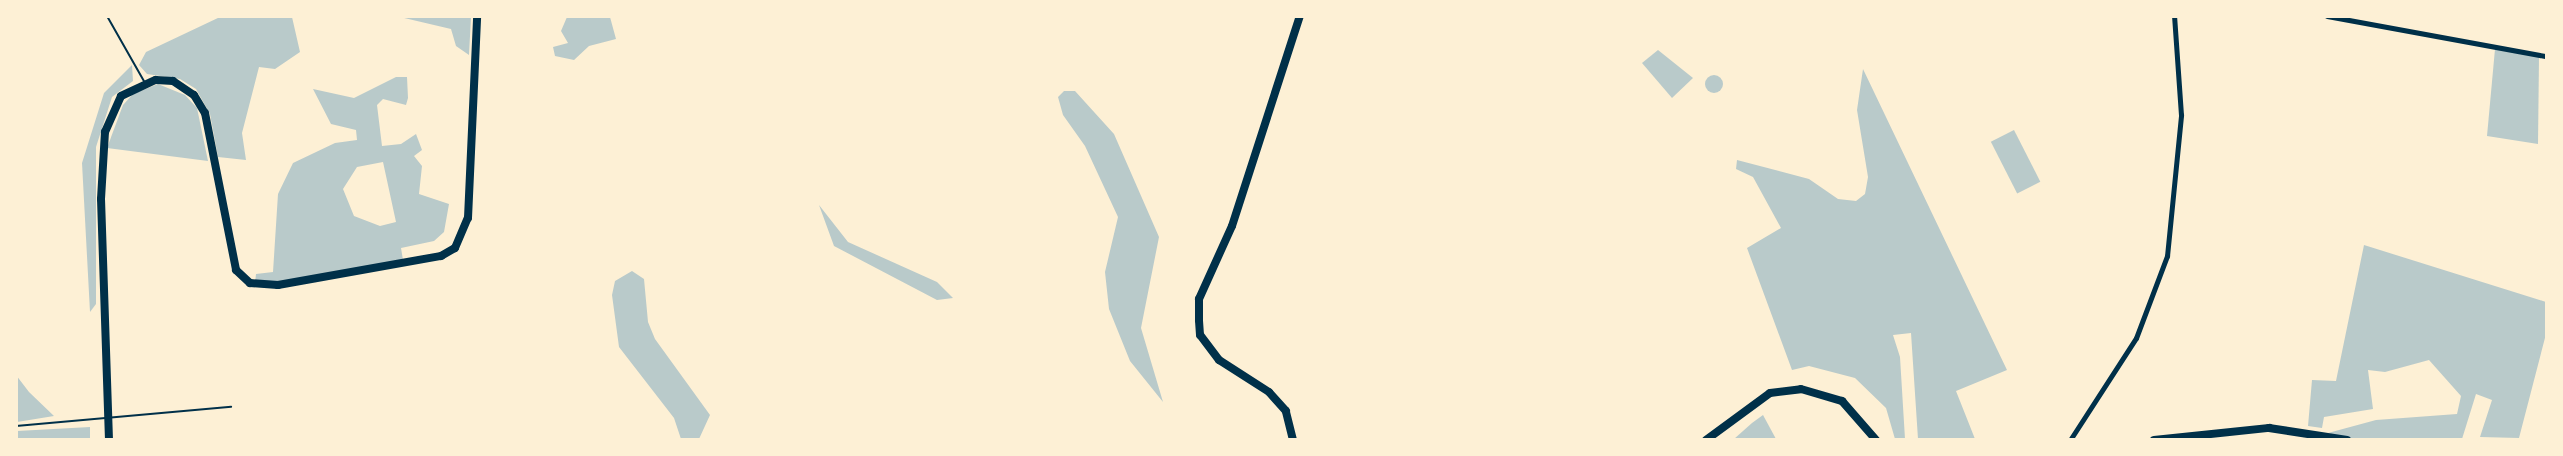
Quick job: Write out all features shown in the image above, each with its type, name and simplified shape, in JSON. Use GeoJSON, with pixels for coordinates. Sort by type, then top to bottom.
{"type":"FeatureCollection","features":[{"type":"Feature","properties":{"kind":"main road"},"geometry":{"type":"LineString","coordinates":[[109,440],[101,240],[105,132],[121,96],[145,83],[174,81],[194,95],[205,112],[236,270],[250,283],[278,285],[441,256],[455,248],[468,218],[477,16]]}},
{"type":"Feature","properties":{"kind":"main road"},"geometry":{"type":"LineString","coordinates":[[1293,440],[1286,411],[1269,392],[1219,360],[1200,335],[1199,320],[1200,299],[1232,226],[1300,16]]}},
{"type":"Feature","properties":{"kind":"main road"},"geometry":{"type":"LineString","coordinates":[[1706,440],[1770,393],[1801,389],[1842,401],[1876,440]]}},
{"type":"Feature","properties":{"kind":"main road"},"geometry":{"type":"LineString","coordinates":[[2154,440],[2269,428],[2347,440]]}},
{"type":"Feature","properties":{"kind":"street"},"geometry":{"type":"LineString","coordinates":[[2070,440],[2136,338],[2167,256],[2181,115],[2174,16]]}},
{"type":"Feature","properties":{"kind":"street"},"geometry":{"type":"LineString","coordinates":[[2326,16],[2547,56]]}},
{"type":"Feature","properties":{"kind":"lane"},"geometry":{"type":"LineString","coordinates":[[107,16],[145,83]]}},
{"type":"Feature","properties":{"kind":"lane"},"geometry":{"type":"LineString","coordinates":[[16,426],[109,421],[231,407]]}},
{"type":"Feature","properties":{"kind":"shaded area"},"geometry":{"type":"Polygon","coordinates":[[[220,17],[292,17],[300,52],[275,69],[259,67],[242,133],[246,160],[218,157],[210,114],[196,89],[180,79],[147,74],[139,65],[146,52],[220,17]]]}},
{"type":"Feature","properties":{"kind":"shaded area"},"geometry":{"type":"Polygon","coordinates":[[[400,17],[471,17],[469,55],[456,46],[451,29],[400,17]]]}},
{"type":"Feature","properties":{"kind":"shaded area"},"geometry":{"type":"Polygon","coordinates":[[[567,17],[610,17],[616,39],[589,46],[574,60],[555,56],[553,47],[568,43],[561,31],[567,17]]]}},
{"type":"Feature","properties":{"kind":"shaded area"},"geometry":{"type":"Polygon","coordinates":[[[2495,49],[2539,57],[2538,144],[2487,136],[2495,49]]]}},
{"type":"Feature","properties":{"kind":"shaded area"},"geometry":{"type":"Polygon","coordinates":[[[1658,50],[1693,78],[1672,98],[1642,63],[1658,50]]]}},
{"type":"Feature","properties":{"kind":"shaded area"},"geometry":{"type":"Polygon","coordinates":[[[132,65],[133,81],[112,97],[96,147],[96,304],[90,312],[82,163],[104,93],[132,65]]]}},
{"type":"Feature","properties":{"kind":"shaded area"},"geometry":{"type":"Polygon","coordinates":[[[1863,69],[2007,370],[1956,391],[1975,439],[1918,439],[1911,333],[1893,335],[1900,357],[1905,439],[1895,439],[1886,408],[1855,378],[1809,366],[1792,370],[1747,248],[1781,228],[1753,177],[1736,169],[1737,160],[1809,179],[1838,199],[1856,201],[1865,194],[1868,177],[1857,110],[1863,69]]]}},
{"type":"Feature","properties":{"kind":"shaded area"},"geometry":{"type":"Polygon","coordinates":[[[1710,75],[1718,75],[1723,80],[1721,91],[1710,93],[1705,88],[1705,80],[1710,75]]]}},
{"type":"Feature","properties":{"kind":"shaded area"},"geometry":{"type":"Polygon","coordinates":[[[396,77],[407,77],[406,105],[383,99],[377,105],[382,146],[401,144],[416,134],[422,150],[414,156],[422,166],[419,194],[449,204],[444,232],[434,241],[401,248],[403,260],[284,283],[255,283],[256,274],[273,272],[278,194],[293,163],[335,143],[357,140],[356,130],[331,124],[313,89],[354,98],[396,77]],[[383,162],[357,167],[343,189],[354,216],[380,226],[396,222],[383,162]]]}},
{"type":"Feature","properties":{"kind":"shaded area"},"geometry":{"type":"Polygon","coordinates":[[[158,84],[185,95],[197,108],[208,161],[107,148],[123,105],[133,94],[158,84]]]}},
{"type":"Feature","properties":{"kind":"shaded area"},"geometry":{"type":"Polygon","coordinates":[[[1064,91],[1075,91],[1114,134],[1159,237],[1141,328],[1163,402],[1130,361],[1109,309],[1105,272],[1118,217],[1085,146],[1063,115],[1058,97],[1064,91]]]}},
{"type":"Feature","properties":{"kind":"shaded area"},"geometry":{"type":"Polygon","coordinates":[[[2014,130],[2040,182],[2017,193],[1991,142],[2014,130]]]}},
{"type":"Feature","properties":{"kind":"shaded area"},"geometry":{"type":"Polygon","coordinates":[[[819,205],[848,242],[937,282],[953,298],[937,300],[834,246],[819,205]]]}},
{"type":"Feature","properties":{"kind":"shaded area"},"geometry":{"type":"Polygon","coordinates":[[[2364,245],[2546,302],[2546,334],[2519,438],[2480,437],[2492,400],[2476,394],[2462,439],[2349,440],[2328,433],[2376,420],[2457,414],[2461,396],[2429,360],[2385,372],[2368,370],[2373,409],[2324,417],[2322,428],[2308,426],[2312,380],[2336,381],[2364,245]]]}},
{"type":"Feature","properties":{"kind":"shaded area"},"geometry":{"type":"Polygon","coordinates":[[[632,271],[644,279],[648,322],[655,339],[710,415],[699,439],[681,439],[674,418],[619,347],[612,295],[615,281],[632,271]]]}},
{"type":"Feature","properties":{"kind":"shaded area"},"geometry":{"type":"Polygon","coordinates":[[[16,375],[29,392],[54,416],[17,422],[16,375]]]}},
{"type":"Feature","properties":{"kind":"shaded area"},"geometry":{"type":"Polygon","coordinates":[[[1763,415],[1776,439],[1734,439],[1752,423],[1763,415]]]}},
{"type":"Feature","properties":{"kind":"shaded area"},"geometry":{"type":"Polygon","coordinates":[[[90,427],[90,439],[17,439],[17,431],[90,427]]]}}]}
